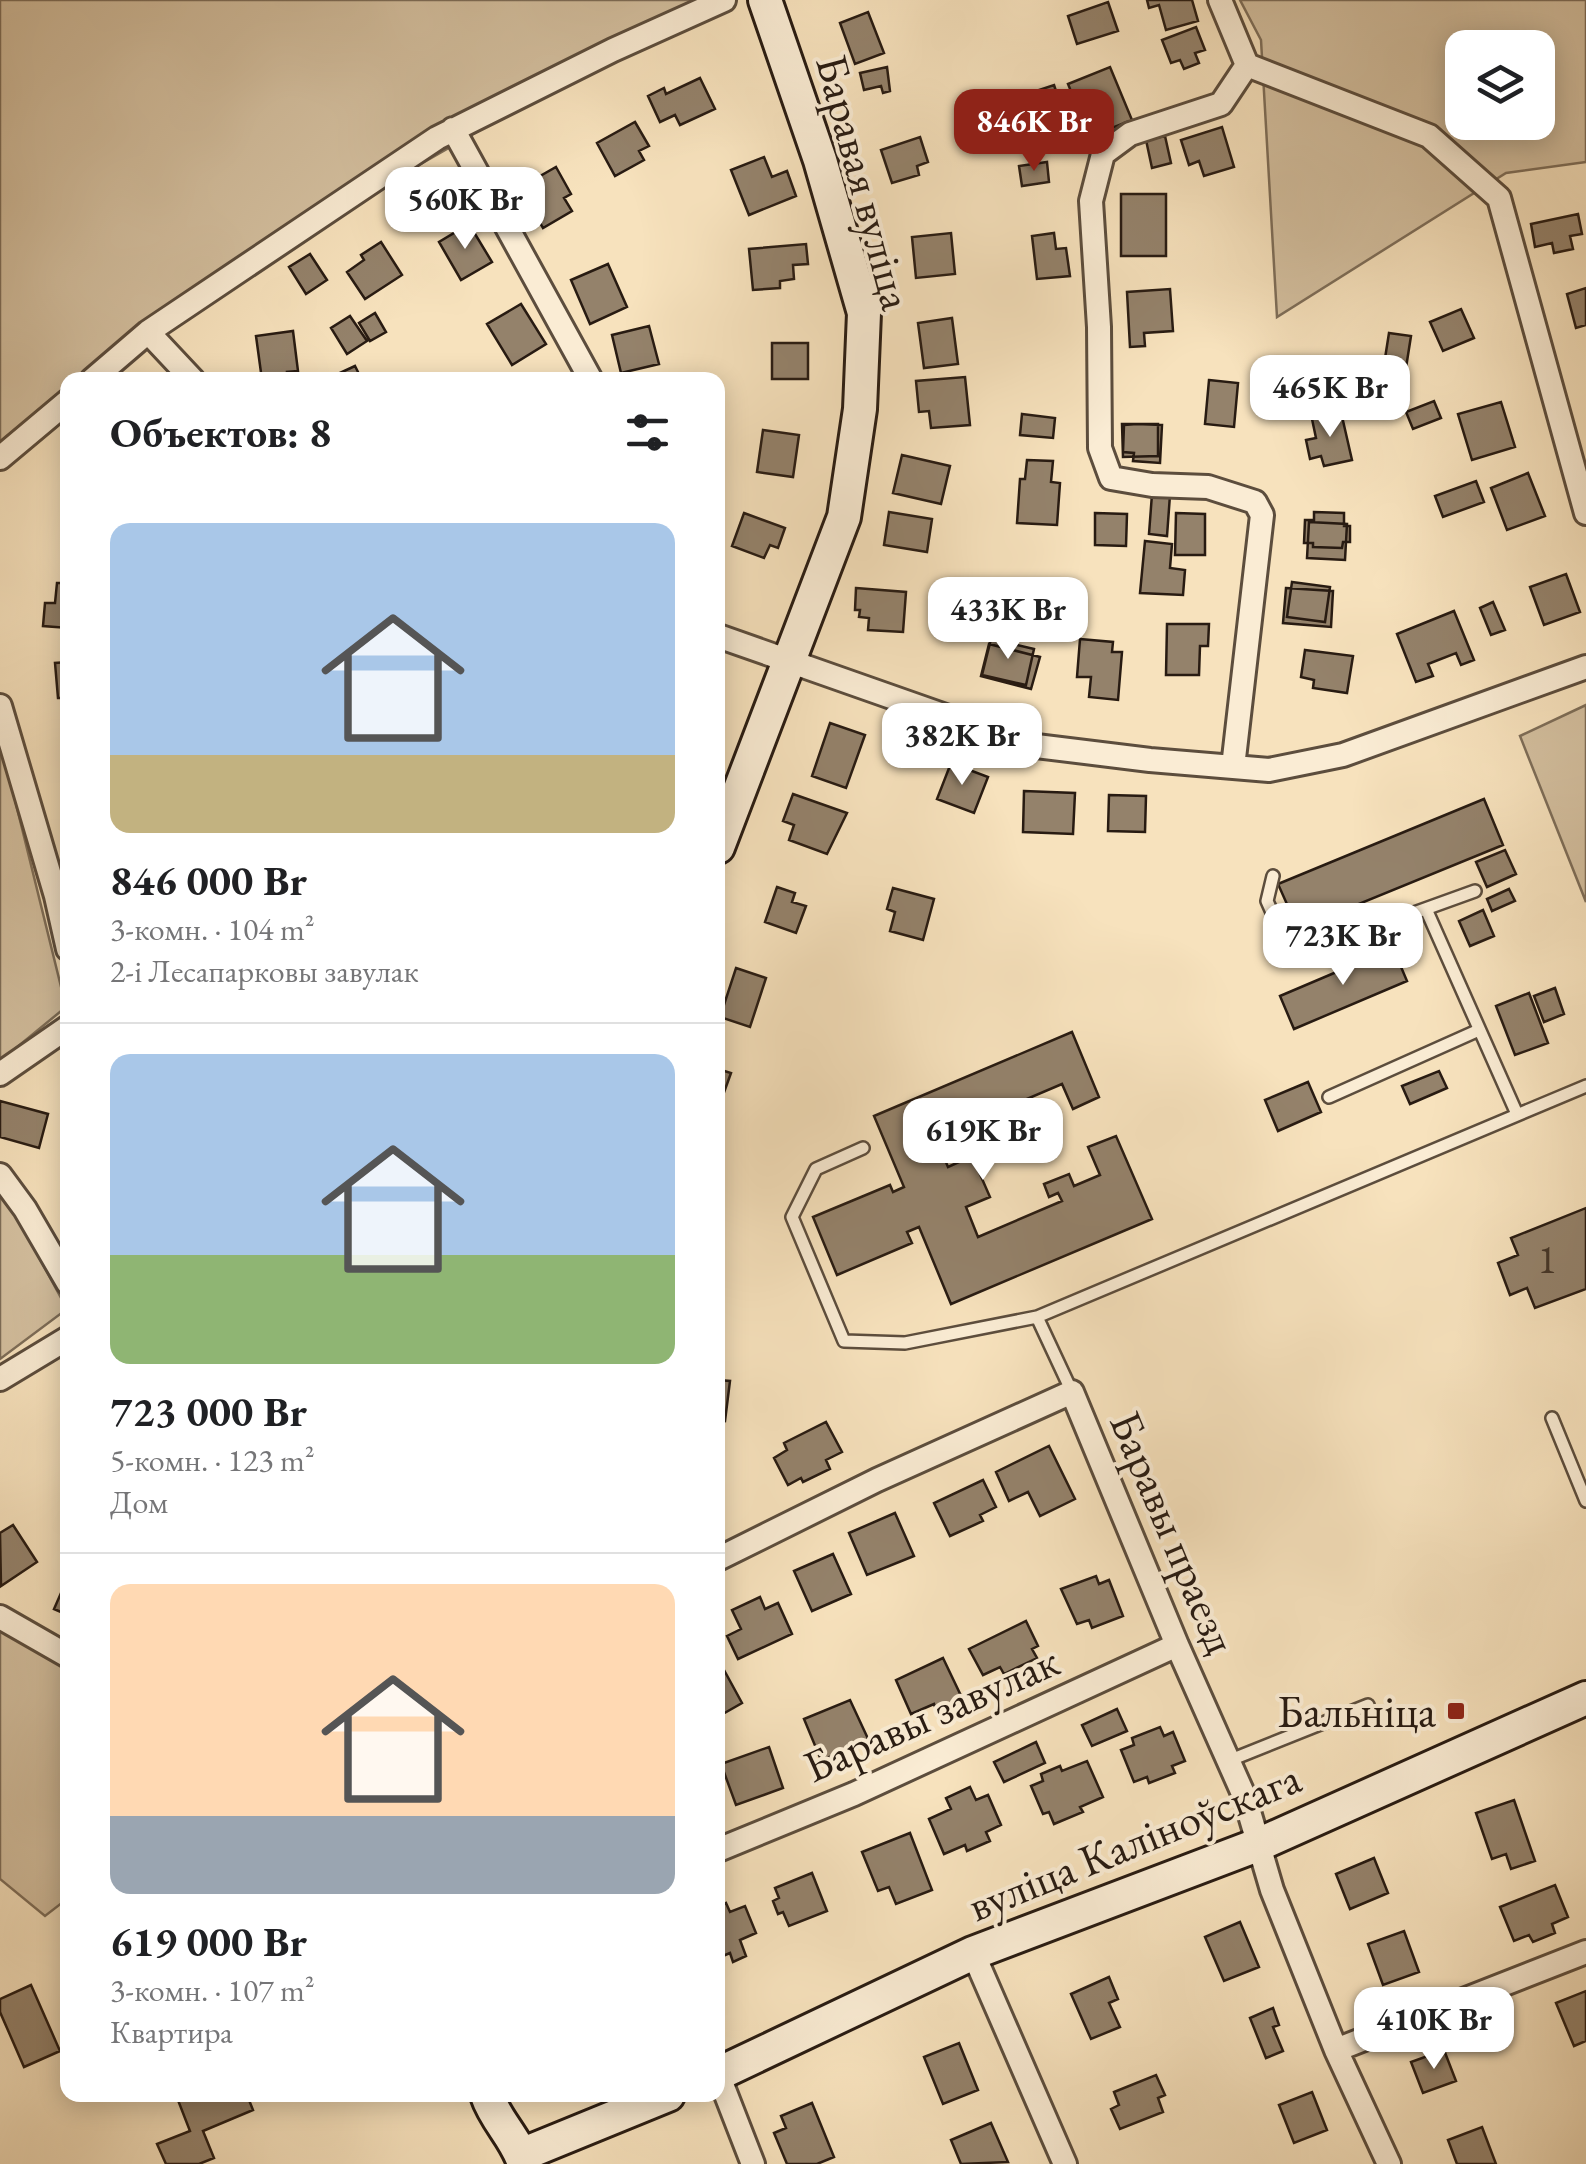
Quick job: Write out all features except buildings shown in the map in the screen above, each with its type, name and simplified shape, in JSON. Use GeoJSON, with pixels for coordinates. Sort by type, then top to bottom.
{"type":"FeatureCollection","features":[{"type":"Feature","properties":{"kind":"street"},"geometry":{"type":"LineString","coordinates":[[101,372],[148,332],[453,129],[724,0]]}},
{"type":"Feature","properties":{"kind":"street","name":"Баравая вуліца"},"geometry":{"type":"LineString","coordinates":[[725,828],[844,517],[860,409],[864,313],[820,160],[765,0]]}},
{"type":"Feature","properties":{"kind":"street"},"geometry":{"type":"LineString","coordinates":[[1220,0],[1247,65],[1428,136],[1499,198],[1586,513]]}},
{"type":"Feature","properties":{"kind":"street"},"geometry":{"type":"LineString","coordinates":[[1233,767],[1262,515],[1255,502],[1208,487],[1152,485],[1111,478],[1100,448],[1099,327],[1091,201],[1103,154],[1130,134],[1220,104],[1247,65]]}},
{"type":"Feature","properties":{"kind":"street"},"geometry":{"type":"LineString","coordinates":[[453,129],[587,372]]}},
{"type":"Feature","properties":{"kind":"street"},"geometry":{"type":"LineString","coordinates":[[148,332],[186,372]]}},
{"type":"Feature","properties":{"kind":"street"},"geometry":{"type":"LineString","coordinates":[[0,458],[60,408]]}},
{"type":"Feature","properties":{"kind":"street"},"geometry":{"type":"LineString","coordinates":[[725,638],[1028,744],[1269,770],[1343,755],[1586,667]]}},
{"type":"Feature","properties":{"kind":"street"},"geometry":{"type":"LineString","coordinates":[[0,706],[60,914]]}},
{"type":"Feature","properties":{"kind":"street"},"geometry":{"type":"LineString","coordinates":[[0,1074],[60,1033]]}},
{"type":"Feature","properties":{"kind":"street"},"geometry":{"type":"LineString","coordinates":[[0,1175],[60,1269]]}},
{"type":"Feature","properties":{"kind":"street"},"geometry":{"type":"LineString","coordinates":[[0,1379],[60,1343]]}},
{"type":"Feature","properties":{"kind":"street","name":"Баравы праезд"},"geometry":{"type":"LineString","coordinates":[[725,1556],[876,1480],[1072,1392],[1228,1761],[1260,1844],[1272,1890],[1336,2050],[1389,2164]]}},
{"type":"Feature","properties":{"kind":"street"},"geometry":{"type":"LineString","coordinates":[[0,1617],[60,1651]]}},
{"type":"Feature","properties":{"kind":"street","name":"Баравы завулак"},"geometry":{"type":"LineString","coordinates":[[725,1847],[854,1794],[1176,1645]]}},
{"type":"Feature","properties":{"kind":"street","name":"вуліца Каліноўскага"},"geometry":{"type":"LineString","coordinates":[[725,2071],[973,1953],[1260,1844],[1586,1698]]}},
{"type":"Feature","properties":{"kind":"street"},"geometry":{"type":"LineString","coordinates":[[1336,2050],[1586,1952]]}},
{"type":"Feature","properties":{"kind":"street"},"geometry":{"type":"LineString","coordinates":[[973,1953],[1065,2164]]}},
{"type":"Feature","properties":{"kind":"street"},"geometry":{"type":"LineString","coordinates":[[725,2092],[753,2164]]}},
{"type":"Feature","properties":{"kind":"street"},"geometry":{"type":"LineString","coordinates":[[489,2102],[523,2159],[652,2102]]}},
{"type":"Feature","properties":{"kind":"lane"},"geometry":{"type":"LineString","coordinates":[[1272,876],[1266,901],[1292,957],[1476,891]]}},
{"type":"Feature","properties":{"kind":"lane"},"geometry":{"type":"LineString","coordinates":[[1426,910],[1516,1114]]}},
{"type":"Feature","properties":{"kind":"lane"},"geometry":{"type":"LineString","coordinates":[[1329,1098],[1479,1030]]}},
{"type":"Feature","properties":{"kind":"lane"},"geometry":{"type":"LineString","coordinates":[[863,1148],[816,1169],[792,1216],[844,1341],[905,1343],[1037,1317],[1586,1086]]}},
{"type":"Feature","properties":{"kind":"lane"},"geometry":{"type":"LineString","coordinates":[[1037,1317],[1072,1392]]}},
{"type":"Feature","properties":{"kind":"lane"},"geometry":{"type":"LineString","coordinates":[[1552,1418],[1586,1501]]}},
{"type":"Feature","properties":{"kind":"lane"},"geometry":{"type":"LineString","coordinates":[[1228,1761],[1368,1706]]}},
{"type":"Feature","properties":{"kind":"shaded area"},"geometry":{"type":"Polygon","coordinates":[[[0,0],[707,0],[372,192],[111,372],[60,372],[60,406],[0,448],[0,0]]]}},
{"type":"Feature","properties":{"kind":"shaded area"},"geometry":{"type":"Polygon","coordinates":[[[1240,0],[1586,0],[1586,162],[1506,173],[1277,317],[1261,40],[1240,0]]]}},
{"type":"Feature","properties":{"kind":"shaded area"},"geometry":{"type":"Polygon","coordinates":[[[1586,705],[1586,902],[1520,736],[1586,705]]]}},
{"type":"Feature","properties":{"kind":"shaded area"},"geometry":{"type":"Polygon","coordinates":[[[0,739],[60,983],[60,1012],[0,1061],[0,739]]]}},
{"type":"Feature","properties":{"kind":"shaded area"},"geometry":{"type":"Polygon","coordinates":[[[0,1185],[60,1296],[60,1314],[0,1359],[0,1185]]]}},
{"type":"Feature","properties":{"kind":"shaded area"},"geometry":{"type":"Polygon","coordinates":[[[0,1619],[60,1657],[60,1904],[45,1916],[0,1879],[0,1619]]]}},
{"type":"Feature","properties":{"kind":"place","name":"Бальніца"},"geometry":{"type":"Point","coordinates":[1456,1711]}}]}
